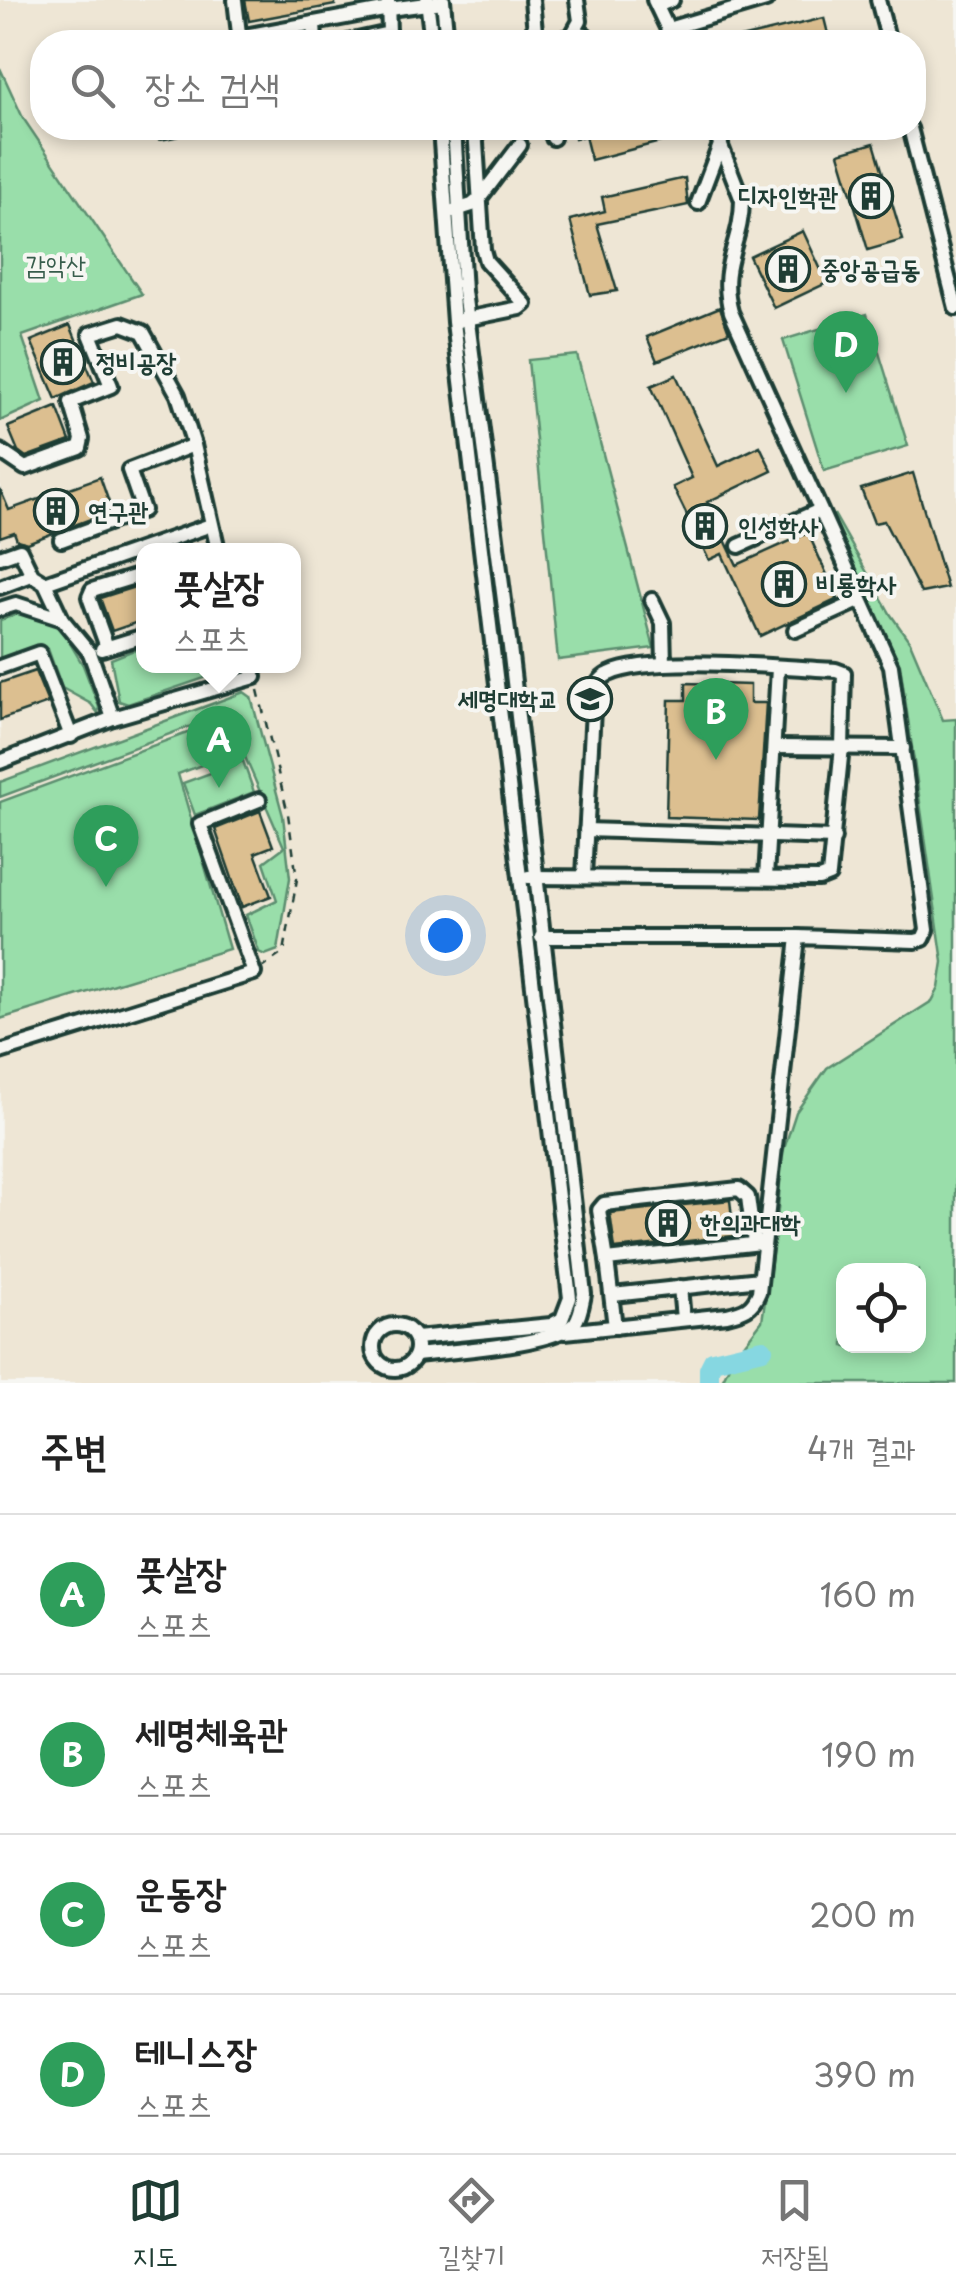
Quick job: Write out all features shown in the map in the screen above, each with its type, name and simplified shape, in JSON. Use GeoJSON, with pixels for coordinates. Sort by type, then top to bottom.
{"type":"FeatureCollection","features":[{"type":"Feature","properties":{"kind":"street"},"geometry":{"type":"LineString","coordinates":[[235,0],[239,30]]}},
{"type":"Feature","properties":{"kind":"street"},"geometry":{"type":"LineString","coordinates":[[532,0],[535,30]]}},
{"type":"Feature","properties":{"kind":"street"},"geometry":{"type":"LineString","coordinates":[[576,30],[580,21],[578,0]]}},
{"type":"Feature","properties":{"kind":"street"},"geometry":{"type":"LineString","coordinates":[[668,30],[656,3],[672,0]]}},
{"type":"Feature","properties":{"kind":"street"},"geometry":{"type":"LineString","coordinates":[[687,30],[766,0]]}},
{"type":"Feature","properties":{"kind":"street"},"geometry":{"type":"LineString","coordinates":[[878,0],[886,30]]}},
{"type":"Feature","properties":{"kind":"street"},"geometry":{"type":"LineString","coordinates":[[284,30],[388,4],[443,1],[446,30]]}},
{"type":"Feature","properties":{"kind":"street"},"geometry":{"type":"LineString","coordinates":[[427,2],[430,30]]}},
{"type":"Feature","properties":{"kind":"street"},"geometry":{"type":"LineString","coordinates":[[388,4],[389,30]]}},
{"type":"Feature","properties":{"kind":"street"},"geometry":{"type":"LineString","coordinates":[[314,23],[314,30]]}},
{"type":"Feature","properties":{"kind":"street"},"geometry":{"type":"LineString","coordinates":[[442,140],[453,211],[487,594],[528,877],[542,937],[544,1031],[584,1294],[581,1312],[565,1332]]}},
{"type":"Feature","properties":{"kind":"street"},"geometry":{"type":"LineString","coordinates":[[453,211],[454,140]]}},
{"type":"Feature","properties":{"kind":"street"},"geometry":{"type":"LineString","coordinates":[[461,321],[525,304],[486,261],[482,250],[477,140]]}},
{"type":"Feature","properties":{"kind":"street"},"geometry":{"type":"LineString","coordinates":[[913,140],[956,308]]}},
{"type":"Feature","properties":{"kind":"street"},"geometry":{"type":"LineString","coordinates":[[698,203],[721,142]]}},
{"type":"Feature","properties":{"kind":"street"},"geometry":{"type":"LineString","coordinates":[[542,937],[915,941],[923,939],[927,930],[890,666],[726,294],[725,280],[742,200],[721,142]]}},
{"type":"Feature","properties":{"kind":"street"},"geometry":{"type":"LineString","coordinates":[[453,211],[479,199],[520,146]]}},
{"type":"Feature","properties":{"kind":"street"},"geometry":{"type":"LineString","coordinates":[[416,1338],[552,1325],[562,1320],[570,1298],[502,593],[461,321]]}},
{"type":"Feature","properties":{"kind":"street"},"geometry":{"type":"LineString","coordinates":[[0,451],[25,468],[80,448],[82,439],[71,402],[111,386],[90,334],[122,324],[143,332],[178,395],[194,444],[216,543]]}},
{"type":"Feature","properties":{"kind":"street"},"geometry":{"type":"LineString","coordinates":[[61,540],[143,510],[129,470],[194,444]]}},
{"type":"Feature","properties":{"kind":"street"},"geometry":{"type":"LineString","coordinates":[[738,546],[820,510]]}},
{"type":"Feature","properties":{"kind":"street"},"geometry":{"type":"LineString","coordinates":[[151,543],[210,524]]}},
{"type":"Feature","properties":{"kind":"street"},"geometry":{"type":"LineString","coordinates":[[0,588],[136,548]]}},
{"type":"Feature","properties":{"kind":"street"},"geometry":{"type":"LineString","coordinates":[[0,557],[20,550],[62,619],[90,653],[113,718]]}},
{"type":"Feature","properties":{"kind":"street"},"geometry":{"type":"LineString","coordinates":[[107,647],[89,597],[92,590],[136,576]]}},
{"type":"Feature","properties":{"kind":"street"},"geometry":{"type":"LineString","coordinates":[[487,594],[502,593]]}},
{"type":"Feature","properties":{"kind":"street"},"geometry":{"type":"LineString","coordinates":[[652,600],[663,623],[664,664]]}},
{"type":"Feature","properties":{"kind":"street"},"geometry":{"type":"LineString","coordinates":[[796,630],[859,601]]}},
{"type":"Feature","properties":{"kind":"street"},"geometry":{"type":"LineString","coordinates":[[0,610],[16,604],[62,619]]}},
{"type":"Feature","properties":{"kind":"street"},"geometry":{"type":"LineString","coordinates":[[90,653],[136,638]]}},
{"type":"Feature","properties":{"kind":"street"},"geometry":{"type":"LineString","coordinates":[[0,667],[39,653],[71,736]]}},
{"type":"Feature","properties":{"kind":"street"},"geometry":{"type":"LineString","coordinates":[[528,877],[819,879],[829,875],[842,747],[844,674],[836,670],[664,664],[610,673],[601,679],[594,691],[584,876]]}},
{"type":"Feature","properties":{"kind":"street"},"geometry":{"type":"LineString","coordinates":[[766,878],[778,668]]}},
{"type":"Feature","properties":{"kind":"street"},"geometry":{"type":"LineString","coordinates":[[0,762],[113,718],[247,673]]}},
{"type":"Feature","properties":{"kind":"street"},"geometry":{"type":"LineString","coordinates":[[774,747],[903,748]]}},
{"type":"Feature","properties":{"kind":"street"},"geometry":{"type":"LineString","coordinates":[[0,1052],[254,974],[200,824],[259,800]]}},
{"type":"Feature","properties":{"kind":"street"},"geometry":{"type":"LineString","coordinates":[[586,830],[834,838]]}},
{"type":"Feature","properties":{"kind":"street"},"geometry":{"type":"LineString","coordinates":[[416,1355],[552,1338],[565,1332],[683,1320],[746,1310],[754,1304],[798,938]]}},
{"type":"Feature","properties":{"kind":"street"},"geometry":{"type":"LineString","coordinates":[[615,1327],[599,1210],[604,1204],[744,1190],[759,1243]]}},
{"type":"Feature","properties":{"kind":"street"},"geometry":{"type":"LineString","coordinates":[[607,1260],[759,1243]]}},
{"type":"Feature","properties":{"kind":"street"},"geometry":{"type":"LineString","coordinates":[[613,1295],[760,1279]]}},
{"type":"Feature","properties":{"kind":"street"},"geometry":{"type":"LineString","coordinates":[[680,1288],[683,1320]]}},
{"type":"Feature","properties":{"kind":"street"},"geometry":{"type":"LineString","coordinates":[[391,1325],[406,1328],[416,1338],[416,1355],[397,1376],[377,1360],[374,1339],[391,1325]]}},
{"type":"Feature","properties":{"kind":"path"},"geometry":{"type":"LineString","coordinates":[[253,673],[288,814],[297,879],[284,952],[254,974]]}},
{"type":"Feature","properties":{"kind":"shaded area","name":"세명대학교"},"geometry":{"type":"Polygon","coordinates":[[[0,0],[956,0],[956,719],[943,720],[910,642],[836,518],[838,536],[899,664],[941,936],[939,988],[932,1001],[782,1156],[777,1223],[762,1322],[732,1360],[721,1383],[1,1383],[0,421],[44,401],[21,336],[142,294],[38,140],[926,140],[926,30],[30,30],[30,128],[0,68],[0,0]]]}},
{"type":"Feature","properties":{"kind":"green space","name":"감악산"},"geometry":{"type":"Polygon","coordinates":[[[0,68],[30,128],[30,140],[38,140],[142,294],[22,336],[44,401],[0,421],[0,68]]]}},
{"type":"Feature","properties":{"kind":"green space"},"geometry":{"type":"Polygon","coordinates":[[[867,314],[908,446],[824,471],[783,340],[867,314]]]}},
{"type":"Feature","properties":{"kind":"green space"},"geometry":{"type":"Polygon","coordinates":[[[577,355],[654,648],[558,660],[528,360],[577,355]]]}},
{"type":"Feature","properties":{"kind":"green space"},"geometry":{"type":"Polygon","coordinates":[[[834,514],[910,642],[943,720],[956,719],[956,1383],[721,1383],[732,1360],[762,1321],[777,1223],[782,1155],[796,1112],[827,1068],[932,1001],[939,988],[943,962],[900,664],[838,536],[834,514]]]}},
{"type":"Feature","properties":{"kind":"green space"},"geometry":{"type":"Polygon","coordinates":[[[21,613],[58,623],[83,665],[98,713],[91,704],[62,688],[48,649],[32,649],[0,659],[0,620],[21,613]]]}},
{"type":"Feature","properties":{"kind":"green space"},"geometry":{"type":"Polygon","coordinates":[[[136,649],[136,673],[219,673],[128,704],[119,701],[111,659],[136,649]]]}},
{"type":"Feature","properties":{"kind":"green space"},"geometry":{"type":"Polygon","coordinates":[[[244,692],[251,697],[283,816],[290,878],[278,950],[265,955],[259,952],[246,915],[277,900],[264,862],[284,847],[226,713],[0,797],[0,782],[244,692]]]}},
{"type":"Feature","properties":{"kind":"green space"},"geometry":{"type":"Polygon","coordinates":[[[225,719],[238,751],[178,774],[229,949],[0,1019],[0,802],[225,719]]]}},
{"type":"Feature","properties":{"kind":"green space"},"geometry":{"type":"Polygon","coordinates":[[[243,761],[254,792],[195,815],[183,783],[243,761]]]}},
{"type":"Feature","properties":{"kind":"building"},"geometry":{"type":"Polygon","coordinates":[[[245,0],[335,0],[335,5],[249,21],[245,0]]]}},
{"type":"Feature","properties":{"kind":"building"},"geometry":{"type":"Polygon","coordinates":[[[824,18],[827,30],[774,30],[824,18]]]}},
{"type":"Feature","properties":{"kind":"building"},"geometry":{"type":"Polygon","coordinates":[[[586,140],[660,142],[591,160],[586,140]]]}},
{"type":"Feature","properties":{"kind":"building","name":"디자인학관"},"geometry":{"type":"Polygon","coordinates":[[[874,143],[903,240],[868,250],[839,153],[874,143]]]}},
{"type":"Feature","properties":{"kind":"building"},"geometry":{"type":"Polygon","coordinates":[[[685,178],[688,205],[597,224],[617,291],[590,295],[570,220],[605,211],[602,197],[685,178]]]}},
{"type":"Feature","properties":{"kind":"building","name":"중앙공급동"},"geometry":{"type":"Polygon","coordinates":[[[803,231],[827,283],[774,308],[749,256],[803,231]]]}},
{"type":"Feature","properties":{"kind":"building"},"geometry":{"type":"Polygon","coordinates":[[[720,307],[729,332],[657,361],[647,337],[720,307]]]}},
{"type":"Feature","properties":{"kind":"building","name":"정비공장"},"geometry":{"type":"Polygon","coordinates":[[[70,325],[94,382],[56,399],[31,341],[70,325]]]}},
{"type":"Feature","properties":{"kind":"building"},"geometry":{"type":"Polygon","coordinates":[[[676,375],[718,466],[760,446],[772,471],[707,502],[737,565],[808,533],[838,599],[760,636],[722,554],[709,560],[673,487],[692,478],[651,386],[676,375]]]}},
{"type":"Feature","properties":{"kind":"building"},"geometry":{"type":"Polygon","coordinates":[[[57,407],[70,441],[26,457],[18,451],[8,427],[57,407]]]}},
{"type":"Feature","properties":{"kind":"building"},"geometry":{"type":"Polygon","coordinates":[[[913,473],[947,588],[921,593],[884,521],[874,523],[861,489],[913,473]]]}},
{"type":"Feature","properties":{"kind":"building","name":"연구관"},"geometry":{"type":"Polygon","coordinates":[[[100,477],[112,511],[27,543],[17,540],[14,532],[0,537],[0,489],[9,510],[100,477]]]}},
{"type":"Feature","properties":{"kind":"building"},"geometry":{"type":"Polygon","coordinates":[[[136,587],[136,623],[112,631],[100,598],[136,587]]]}},
{"type":"Feature","properties":{"kind":"building"},"geometry":{"type":"Polygon","coordinates":[[[35,671],[48,703],[0,720],[0,683],[35,671]]]}},
{"type":"Feature","properties":{"kind":"building"},"geometry":{"type":"Polygon","coordinates":[[[686,683],[750,685],[750,703],[766,703],[759,820],[666,817],[669,700],[686,700],[686,683]]]}},
{"type":"Feature","properties":{"kind":"building"},"geometry":{"type":"Polygon","coordinates":[[[260,811],[273,846],[255,853],[271,896],[242,907],[215,829],[260,811]]]}},
{"type":"Feature","properties":{"kind":"building","name":"한의과대학"},"geometry":{"type":"Polygon","coordinates":[[[730,1200],[734,1236],[615,1249],[610,1213],[730,1200]]]}},
{"type":"Feature","properties":{"kind":"waterway"},"geometry":{"type":"LineString","coordinates":[[709,1383],[713,1361],[763,1349]]}},
{"type":"Feature","properties":{"kind":"place","name":"디자인학관"},"geometry":{"type":"Point","coordinates":[871,196]}},
{"type":"Feature","properties":{"kind":"place","name":"중앙공급동"},"geometry":{"type":"Point","coordinates":[788,269]}},
{"type":"Feature","properties":{"kind":"place","name":"정비공장"},"geometry":{"type":"Point","coordinates":[63,362]}},
{"type":"Feature","properties":{"kind":"place","name":"테니스장"},"geometry":{"type":"Point","coordinates":[846,393]}},
{"type":"Feature","properties":{"kind":"place","name":"연구관"},"geometry":{"type":"Point","coordinates":[56,511]}},
{"type":"Feature","properties":{"kind":"place","name":"인성학사"},"geometry":{"type":"Point","coordinates":[705,526]}},
{"type":"Feature","properties":{"kind":"place","name":"비룡학사"},"geometry":{"type":"Point","coordinates":[784,584]}},
{"type":"Feature","properties":{"kind":"place","name":"세명대학교"},"geometry":{"type":"Point","coordinates":[590,699]}},
{"type":"Feature","properties":{"kind":"place","name":"세명체육관"},"geometry":{"type":"Point","coordinates":[716,760]}},
{"type":"Feature","properties":{"kind":"place","name":"풋살장"},"geometry":{"type":"Point","coordinates":[219,788]}},
{"type":"Feature","properties":{"kind":"place","name":"운동장"},"geometry":{"type":"Point","coordinates":[106,887]}},
{"type":"Feature","properties":{"kind":"place","name":"한의과대학"},"geometry":{"type":"Point","coordinates":[668,1223]}}]}
